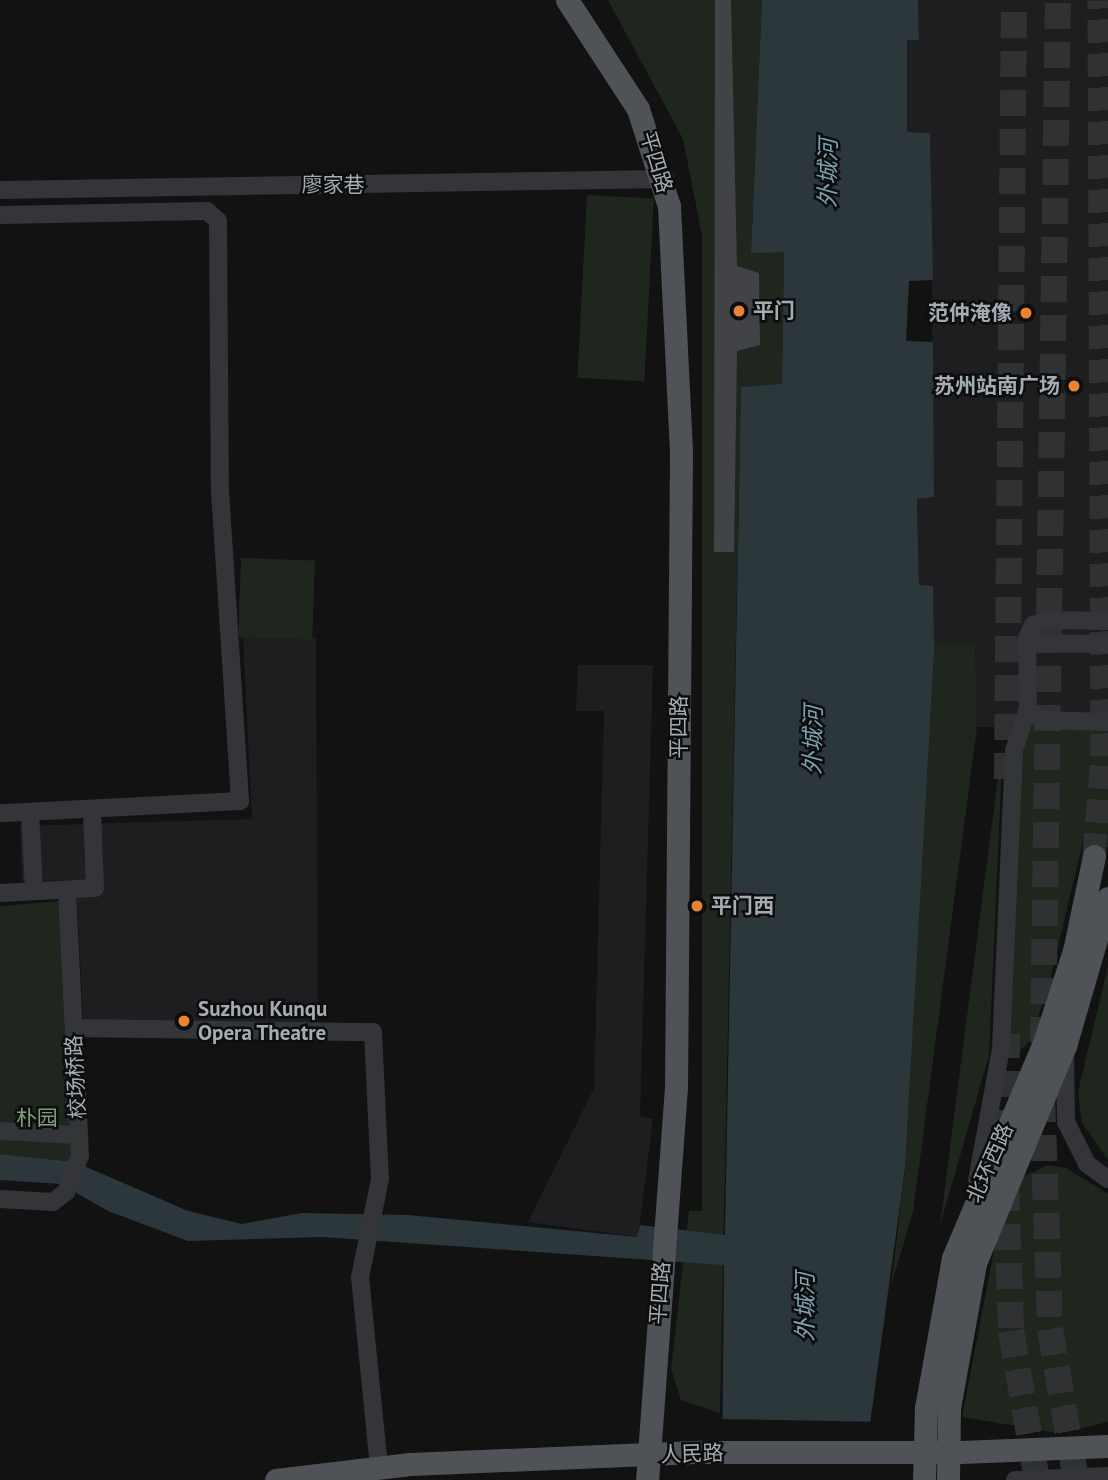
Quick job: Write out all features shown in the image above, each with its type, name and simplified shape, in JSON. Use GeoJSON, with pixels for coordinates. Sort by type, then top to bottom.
{"type":"FeatureCollection","features":[{"type":"Feature","properties":{"kind":"main road","name":"平四路"},"geometry":{"type":"LineString","coordinates":[[567,0],[638,109],[666,178],[681,454],[676,1087],[647,1480]]}},
{"type":"Feature","properties":{"kind":"main road","name":"北环西路"},"geometry":{"type":"LineString","coordinates":[[924,1480],[934,1349],[973,1200],[1045,1040],[1074,951],[1094,856]]}},
{"type":"Feature","properties":{"kind":"main road","name":"北环西路"},"geometry":{"type":"LineString","coordinates":[[948,1480],[949,1408],[975,1263],[1065,1046],[1108,898]]}},
{"type":"Feature","properties":{"kind":"main road","name":"人民路"},"geometry":{"type":"LineString","coordinates":[[276,1480],[379,1467],[701,1452],[960,1452],[1108,1446]]}},
{"type":"Feature","properties":{"kind":"street","name":"廖家巷"},"geometry":{"type":"LineString","coordinates":[[0,190],[666,178]]}},
{"type":"Feature","properties":{"kind":"street"},"geometry":{"type":"LineString","coordinates":[[0,215],[207,211],[218,221],[220,491],[240,801],[0,813]]}},
{"type":"Feature","properties":{"kind":"street"},"geometry":{"type":"LineString","coordinates":[[973,1200],[998,1082],[1014,750],[1028,708],[1027,643],[1030,629],[1048,620],[1108,621]]}},
{"type":"Feature","properties":{"kind":"street"},"geometry":{"type":"LineString","coordinates":[[1027,643],[1108,644]]}},
{"type":"Feature","properties":{"kind":"street"},"geometry":{"type":"LineString","coordinates":[[1028,708],[1041,720],[1108,722]]}},
{"type":"Feature","properties":{"kind":"street"},"geometry":{"type":"LineString","coordinates":[[0,893],[95,888],[92,808]]}},
{"type":"Feature","properties":{"kind":"street"},"geometry":{"type":"LineString","coordinates":[[30,811],[34,891]]}},
{"type":"Feature","properties":{"kind":"street","name":"校场桥路"},"geometry":{"type":"LineString","coordinates":[[0,1199],[52,1202],[66,1192],[80,1156],[67,890]]}},
{"type":"Feature","properties":{"kind":"street"},"geometry":{"type":"LineString","coordinates":[[74,1028],[373,1032],[380,1179],[360,1277],[379,1467]]}},
{"type":"Feature","properties":{"kind":"street"},"geometry":{"type":"LineString","coordinates":[[1065,1046],[1066,1122],[1087,1164],[1108,1178]]}},
{"type":"Feature","properties":{"kind":"street"},"geometry":{"type":"LineString","coordinates":[[0,1131],[79,1135]]}},
{"type":"Feature","properties":{"kind":"street"},"geometry":{"type":"LineString","coordinates":[[1015,1480],[1108,1476]]}},
{"type":"Feature","properties":{"kind":"shaded area"},"geometry":{"type":"Polygon","coordinates":[[[918,0],[1108,0],[1108,726],[977,727],[975,643],[933,642],[933,586],[919,586],[917,499],[934,496],[930,133],[907,132],[907,40],[919,39],[918,0]]]}},
{"type":"Feature","properties":{"kind":"shaded area"},"geometry":{"type":"Polygon","coordinates":[[[243,637],[316,637],[318,1029],[84,1033],[76,880],[22,881],[20,826],[252,819],[243,637]]]}},
{"type":"Feature","properties":{"kind":"shaded area"},"geometry":{"type":"Polygon","coordinates":[[[578,665],[653,665],[640,1116],[653,1119],[638,1237],[528,1222],[594,1088],[604,711],[576,711],[578,665]]]}},
{"type":"Feature","properties":{"kind":"green space"},"geometry":{"type":"Polygon","coordinates":[[[608,0],[762,0],[751,252],[784,252],[782,385],[741,387],[720,1413],[681,1400],[671,1369],[689,1211],[702,1211],[702,235],[683,139],[608,0]]]}},
{"type":"Feature","properties":{"kind":"green space"},"geometry":{"type":"Polygon","coordinates":[[[587,195],[654,199],[644,381],[577,378],[587,195]]]}},
{"type":"Feature","properties":{"kind":"green space"},"geometry":{"type":"Polygon","coordinates":[[[241,558],[315,561],[312,640],[238,637],[241,558]]]}},
{"type":"Feature","properties":{"kind":"green space"},"geometry":{"type":"Polygon","coordinates":[[[933,642],[975,643],[977,727],[913,1212],[891,1286],[905,1168],[933,642]]]}},
{"type":"Feature","properties":{"kind":"green space"},"geometry":{"type":"Polygon","coordinates":[[[1030,725],[1108,726],[1108,847],[1083,842],[1048,988],[1029,1042],[1012,1058],[1005,1056],[1020,762],[1030,725]]]}},
{"type":"Feature","properties":{"kind":"green space"},"geometry":{"type":"Polygon","coordinates":[[[1003,740],[989,1056],[940,1225],[981,908],[1003,740]]]}},
{"type":"Feature","properties":{"kind":"green space","name":"朴园"},"geometry":{"type":"Polygon","coordinates":[[[63,901],[75,1162],[0,1154],[0,906],[63,901]]]}},
{"type":"Feature","properties":{"kind":"green space"},"geometry":{"type":"Polygon","coordinates":[[[1108,966],[1108,1160],[1082,1123],[1078,1092],[1108,966]]]}},
{"type":"Feature","properties":{"kind":"green space"},"geometry":{"type":"Polygon","coordinates":[[[1048,1165],[1066,1168],[1108,1194],[1108,1422],[1058,1433],[962,1417],[998,1229],[1023,1177],[1048,1165]]]}},
{"type":"Feature","properties":{"kind":"water","name":"外城河"},"geometry":{"type":"Polygon","coordinates":[[[762,0],[918,0],[919,40],[907,40],[907,132],[930,133],[933,280],[909,281],[906,341],[933,342],[934,497],[917,499],[919,585],[933,586],[934,650],[905,1168],[870,1424],[722,1480],[724,1265],[322,1237],[188,1241],[108,1211],[61,1184],[0,1180],[0,1154],[75,1162],[188,1211],[242,1224],[302,1213],[408,1215],[637,1237],[640,1225],[725,1235],[741,387],[782,384],[784,252],[751,253],[762,0]]]}},
{"type":"Feature","properties":{"kind":"pier"},"geometry":{"type":"Polygon","coordinates":[[[717,1419],[874,1422],[873,1480],[716,1480],[717,1419]]]}},
{"type":"Feature","properties":{"kind":"building"},"geometry":{"type":"Polygon","coordinates":[[[715,0],[731,0],[737,266],[759,273],[760,345],[737,351],[734,552],[714,552],[715,0]]]}},
{"type":"Feature","properties":{"kind":"tunnel"},"geometry":{"type":"LineString","coordinates":[[1007,779],[1014,0]]}},
{"type":"Feature","properties":{"kind":"tunnel"},"geometry":{"type":"LineString","coordinates":[[1043,1043],[1058,0]]}},
{"type":"Feature","properties":{"kind":"tunnel"},"geometry":{"type":"LineString","coordinates":[[1094,856],[1102,756],[1099,0]]}},
{"type":"Feature","properties":{"kind":"tunnel"},"geometry":{"type":"LineString","coordinates":[[1006,1136],[1007,1034]]}},
{"type":"Feature","properties":{"kind":"tunnel"},"geometry":{"type":"LineString","coordinates":[[1042,1096],[1050,1329],[1076,1480]]}},
{"type":"Feature","properties":{"kind":"tunnel"},"geometry":{"type":"LineString","coordinates":[[1006,1185],[1011,1331],[1037,1480]]}},
{"type":"Feature","properties":{"kind":"place","name":"平门"},"geometry":{"type":"Point","coordinates":[739,311]}},
{"type":"Feature","properties":{"kind":"place","name":"范仲淹像"},"geometry":{"type":"Point","coordinates":[1026,313]}},
{"type":"Feature","properties":{"kind":"place","name":"苏州站南广场"},"geometry":{"type":"Point","coordinates":[1074,386]}},
{"type":"Feature","properties":{"kind":"place","name":"平门西"},"geometry":{"type":"Point","coordinates":[697,906]}},
{"type":"Feature","properties":{"kind":"place","name":"Suzhou Kunqu Opera Theatre"},"geometry":{"type":"Point","coordinates":[184,1021]}}]}
